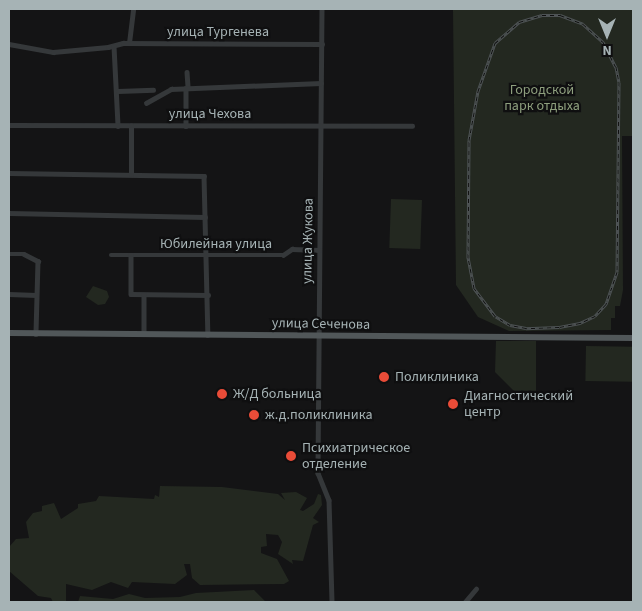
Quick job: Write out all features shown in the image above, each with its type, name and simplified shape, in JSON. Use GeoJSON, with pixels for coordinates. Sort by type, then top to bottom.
{"type":"FeatureCollection","features":[{"type":"Feature","properties":{"kind":"main road","name":"улица Сеченова"},"geometry":{"type":"LineString","coordinates":[[9,333],[633,338]]}},
{"type":"Feature","properties":{"kind":"street"},"geometry":{"type":"LineString","coordinates":[[129,43],[133,9]]}},
{"type":"Feature","properties":{"kind":"street","name":"улица Жукова"},"geometry":{"type":"LineString","coordinates":[[322,9],[318,473],[329,500],[332,602]]}},
{"type":"Feature","properties":{"kind":"street","name":"улица Тургенева"},"geometry":{"type":"LineString","coordinates":[[9,44],[53,52],[129,43],[322,44]]}},
{"type":"Feature","properties":{"kind":"street"},"geometry":{"type":"LineString","coordinates":[[114,46],[114,91],[153,90]]}},
{"type":"Feature","properties":{"kind":"street"},"geometry":{"type":"LineString","coordinates":[[186,126],[187,72]]}},
{"type":"Feature","properties":{"kind":"street"},"geometry":{"type":"LineString","coordinates":[[146,102],[170,89],[321,83]]}},
{"type":"Feature","properties":{"kind":"street"},"geometry":{"type":"LineString","coordinates":[[118,91],[118,126]]}},
{"type":"Feature","properties":{"kind":"street","name":"улица Чехова"},"geometry":{"type":"LineString","coordinates":[[9,126],[412,126]]}},
{"type":"Feature","properties":{"kind":"street"},"geometry":{"type":"LineString","coordinates":[[131,174],[132,126]]}},
{"type":"Feature","properties":{"kind":"street"},"geometry":{"type":"LineString","coordinates":[[9,173],[204,176],[208,256],[208,335]]}},
{"type":"Feature","properties":{"kind":"street"},"geometry":{"type":"LineString","coordinates":[[9,213],[205,217]]}},
{"type":"Feature","properties":{"kind":"street","name":"Юбилейная улица"},"geometry":{"type":"LineString","coordinates":[[111,255],[283,255],[292,250],[319,250]]}},
{"type":"Feature","properties":{"kind":"street"},"geometry":{"type":"LineString","coordinates":[[9,254],[24,254],[38,261],[36,334]]}},
{"type":"Feature","properties":{"kind":"street"},"geometry":{"type":"LineString","coordinates":[[131,255],[131,294],[208,295]]}},
{"type":"Feature","properties":{"kind":"street"},"geometry":{"type":"LineString","coordinates":[[9,294],[36,295]]}},
{"type":"Feature","properties":{"kind":"street"},"geometry":{"type":"LineString","coordinates":[[144,295],[144,334]]}},
{"type":"Feature","properties":{"kind":"street"},"geometry":{"type":"LineString","coordinates":[[465,602],[476,589]]}},
{"type":"Feature","properties":{"kind":"green space","name":"Городской парк отдыха"},"geometry":{"type":"Polygon","coordinates":[[[453,9],[633,9],[633,136],[622,136],[623,290],[620,306],[615,306],[615,318],[611,318],[611,330],[509,331],[478,317],[456,285],[453,9]]]}},
{"type":"Feature","properties":{"kind":"green space"},"geometry":{"type":"Polygon","coordinates":[[[391,199],[422,200],[420,249],[389,248],[391,199]]]}},
{"type":"Feature","properties":{"kind":"green space"},"geometry":{"type":"Polygon","coordinates":[[[93,286],[107,291],[109,297],[105,304],[98,305],[86,297],[93,286]]]}},
{"type":"Feature","properties":{"kind":"green space"},"geometry":{"type":"Polygon","coordinates":[[[496,341],[536,341],[536,394],[517,394],[495,372],[496,341]]]}},
{"type":"Feature","properties":{"kind":"green space"},"geometry":{"type":"Polygon","coordinates":[[[586,346],[633,347],[632,382],[585,381],[586,346]]]}},
{"type":"Feature","properties":{"kind":"green space"},"geometry":{"type":"Polygon","coordinates":[[[160,486],[222,487],[278,494],[285,500],[281,493],[296,492],[307,498],[300,510],[303,511],[314,504],[318,494],[321,495],[322,505],[313,518],[319,522],[313,525],[303,561],[292,560],[293,564],[278,554],[282,542],[278,535],[266,534],[267,546],[261,547],[261,553],[277,559],[289,581],[284,584],[200,585],[192,578],[190,564],[184,564],[187,575],[175,584],[132,582],[128,588],[111,582],[92,590],[66,584],[66,602],[53,602],[51,598],[38,596],[9,571],[9,547],[16,539],[29,538],[26,522],[33,513],[42,511],[42,506],[54,503],[61,519],[78,508],[78,504],[96,501],[99,496],[154,499],[155,495],[159,497],[160,486]]]}},
{"type":"Feature","properties":{"kind":"green space"},"geometry":{"type":"Polygon","coordinates":[[[254,590],[266,602],[78,602],[80,596],[113,599],[129,594],[145,598],[180,597],[196,593],[254,590]]]}},
{"type":"Feature","properties":{"kind":"railway"},"geometry":{"type":"LineString","coordinates":[[542,15],[560,15],[583,24],[603,42],[616,67],[619,82],[617,272],[606,304],[595,316],[580,323],[559,327],[526,328],[510,325],[495,316],[474,288],[468,258],[469,140],[478,91],[495,43],[519,22],[542,15]]}},
{"type":"Feature","properties":{"kind":"place","name":"Поликлиника"},"geometry":{"type":"Point","coordinates":[384,377]}},
{"type":"Feature","properties":{"kind":"place","name":"Ж/Д больница"},"geometry":{"type":"Point","coordinates":[222,394]}},
{"type":"Feature","properties":{"kind":"place","name":"Диагностический центр"},"geometry":{"type":"Point","coordinates":[453,404]}},
{"type":"Feature","properties":{"kind":"place","name":"ж.д.поликлиника"},"geometry":{"type":"Point","coordinates":[254,415]}},
{"type":"Feature","properties":{"kind":"place","name":"Психиатрическое отделение"},"geometry":{"type":"Point","coordinates":[291,456]}}]}
